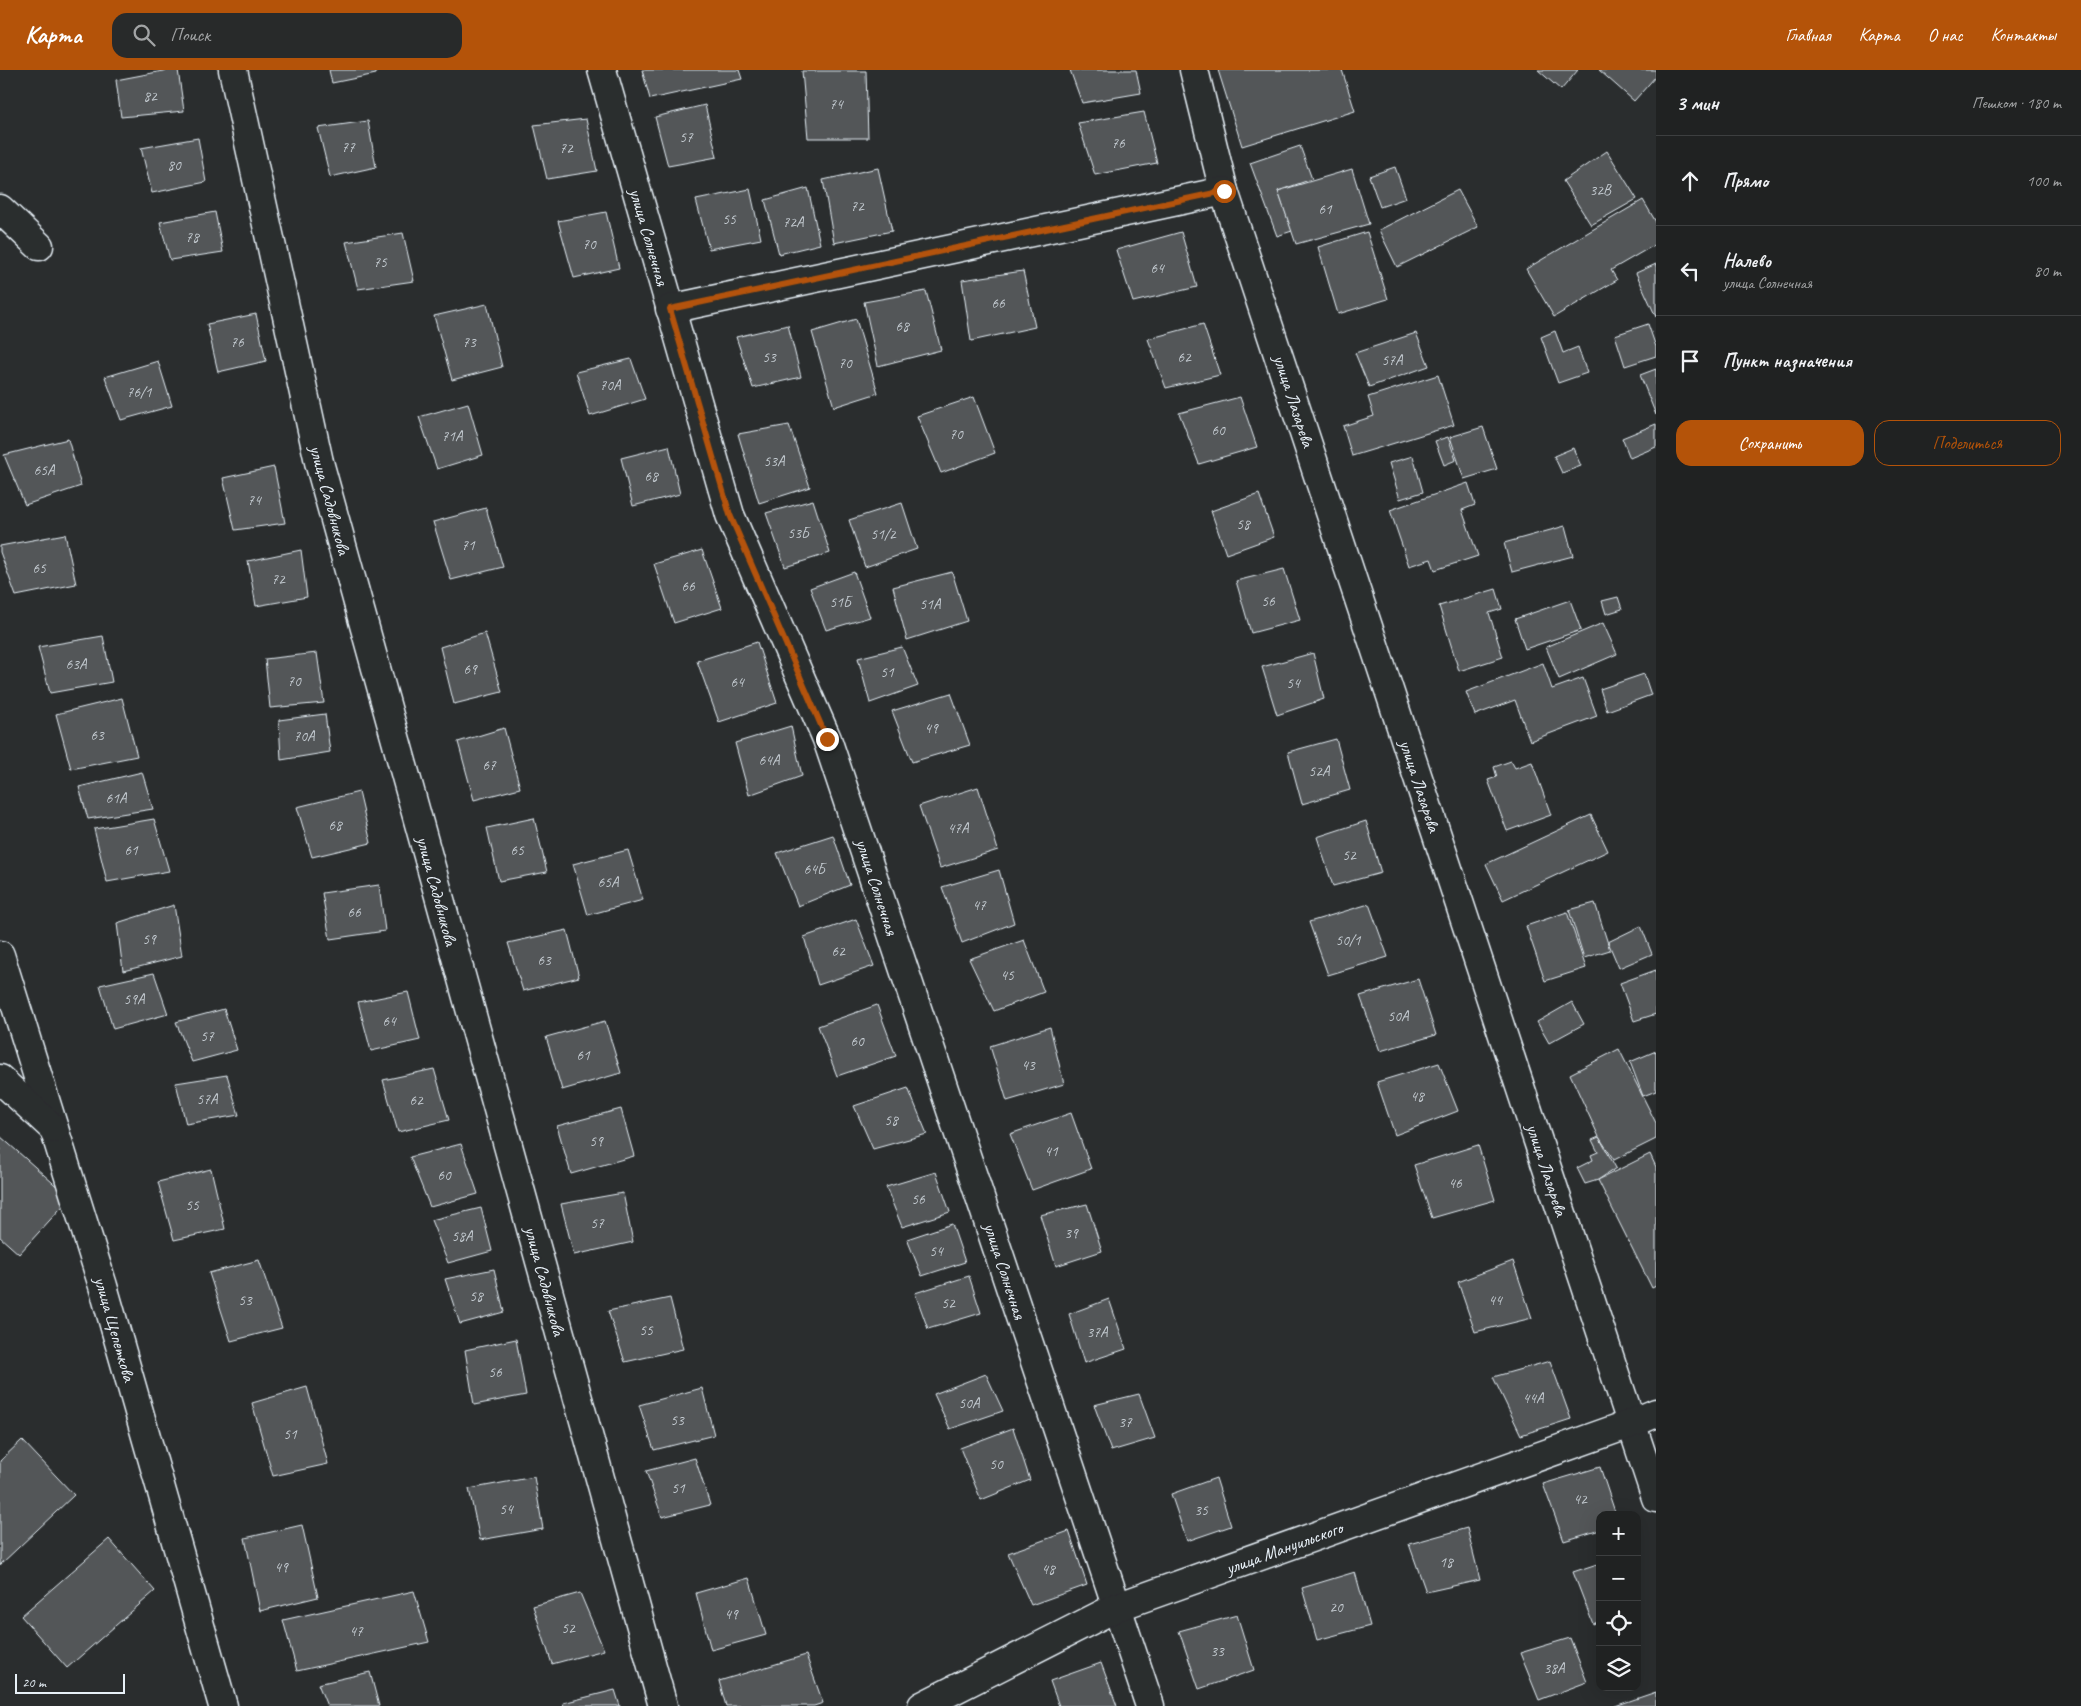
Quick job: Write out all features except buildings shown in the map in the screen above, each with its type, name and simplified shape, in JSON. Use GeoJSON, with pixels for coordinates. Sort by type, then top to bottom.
{"type":"FeatureCollection","features":[{"type":"Feature","properties":{"kind":"street","name":"улица Садовникова"},"geometry":{"type":"LineString","coordinates":[[233,70],[319,462],[663,1706]]}},
{"type":"Feature","properties":{"kind":"street","name":"улица Солнечная"},"geometry":{"type":"LineString","coordinates":[[602,70],[730,515],[827,739],[1150,1706]]}},
{"type":"Feature","properties":{"kind":"street","name":"улица Лазарева"},"geometry":{"type":"LineString","coordinates":[[1194,70],[1224,191],[1656,1498]]}},
{"type":"Feature","properties":{"kind":"street"},"geometry":{"type":"LineString","coordinates":[[670,309],[1224,191]]}},
{"type":"Feature","properties":{"kind":"street"},"geometry":{"type":"LineString","coordinates":[[0,209],[38,246]]}},
{"type":"Feature","properties":{"kind":"street","name":"улица Щепеткова"},"geometry":{"type":"LineString","coordinates":[[0,955],[103,1286],[224,1706]]}},
{"type":"Feature","properties":{"kind":"street"},"geometry":{"type":"LineString","coordinates":[[0,1079],[55,1129]]}},
{"type":"Feature","properties":{"kind":"street","name":"улица Мануильского"},"geometry":{"type":"LineString","coordinates":[[922,1706],[1117,1607],[1630,1424],[1656,1413]]}},
{"type":"Feature","properties":{"kind":"route"},"geometry":{"type":"LineString","coordinates":[[827,739],[730,515],[670,309],[1224,191]]}}]}
